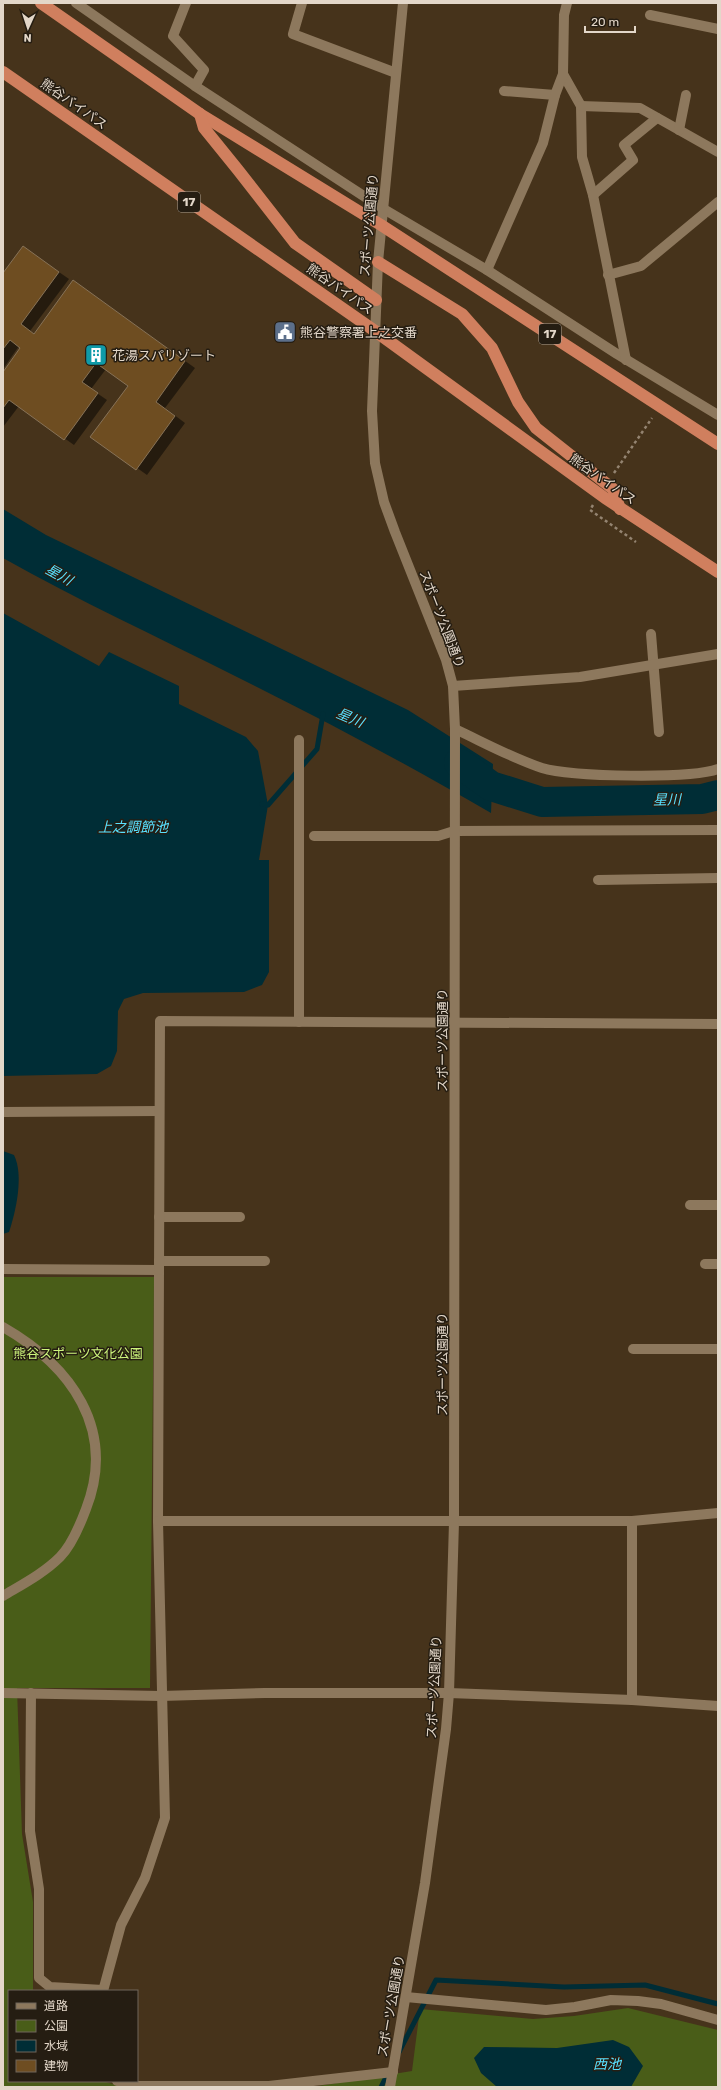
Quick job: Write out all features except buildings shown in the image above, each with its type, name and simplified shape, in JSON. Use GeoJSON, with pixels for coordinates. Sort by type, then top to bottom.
{"type":"FeatureCollection","features":[{"type":"Feature","properties":{"kind":"highway","name":"17"},"geometry":{"type":"LineString","coordinates":[[41,3],[200,114],[381,225],[718,444]]}},
{"type":"Feature","properties":{"kind":"highway","name":"熊谷バイパス"},"geometry":{"type":"LineString","coordinates":[[3,72],[375,331],[620,508],[718,572]]}},
{"type":"Feature","properties":{"kind":"highway"},"geometry":{"type":"LineString","coordinates":[[200,114],[204,128],[295,244],[376,300]]}},
{"type":"Feature","properties":{"kind":"highway"},"geometry":{"type":"LineString","coordinates":[[378,262],[462,314],[492,348],[518,402],[536,428],[613,489],[620,508]]}},
{"type":"Feature","properties":{"kind":"street"},"geometry":{"type":"LineString","coordinates":[[76,3],[195,86],[382,208],[487,270],[626,360],[718,415]]}},
{"type":"Feature","properties":{"kind":"street"},"geometry":{"type":"LineString","coordinates":[[186,3],[173,36],[204,70],[195,86]]}},
{"type":"Feature","properties":{"kind":"street"},"geometry":{"type":"LineString","coordinates":[[302,3],[293,34],[396,73]]}},
{"type":"Feature","properties":{"kind":"street","name":"スポーツ公園通り"},"geometry":{"type":"LineString","coordinates":[[390,2087],[406,1997],[441,1772],[449,1693],[454,1522],[455,729],[453,686],[446,660],[384,502],[375,463],[372,411],[376,300],[382,208],[403,3]]}},
{"type":"Feature","properties":{"kind":"street"},"geometry":{"type":"LineString","coordinates":[[487,270],[543,143],[555,95],[563,74],[564,15],[567,3]]}},
{"type":"Feature","properties":{"kind":"street"},"geometry":{"type":"LineString","coordinates":[[650,15],[718,29]]}},
{"type":"Feature","properties":{"kind":"street"},"geometry":{"type":"LineString","coordinates":[[563,74],[581,106],[582,157],[593,195],[626,360]]}},
{"type":"Feature","properties":{"kind":"street"},"geometry":{"type":"LineString","coordinates":[[504,91],[555,95]]}},
{"type":"Feature","properties":{"kind":"street"},"geometry":{"type":"LineString","coordinates":[[679,130],[686,94]]}},
{"type":"Feature","properties":{"kind":"street"},"geometry":{"type":"LineString","coordinates":[[581,106],[640,108],[718,152]]}},
{"type":"Feature","properties":{"kind":"street"},"geometry":{"type":"LineString","coordinates":[[593,195],[633,160],[624,145],[657,118]]}},
{"type":"Feature","properties":{"kind":"street"},"geometry":{"type":"LineString","coordinates":[[608,275],[642,266],[718,202]]}},
{"type":"Feature","properties":{"kind":"street"},"geometry":{"type":"LineString","coordinates":[[651,634],[659,732]]}},
{"type":"Feature","properties":{"kind":"street"},"geometry":{"type":"LineString","coordinates":[[453,686],[580,677],[718,654]]}},
{"type":"Feature","properties":{"kind":"street"},"geometry":{"type":"LineString","coordinates":[[455,729],[542,768],[567,773],[673,775],[718,769]]}},
{"type":"Feature","properties":{"kind":"street"},"geometry":{"type":"LineString","coordinates":[[299,740],[299,1022]]}},
{"type":"Feature","properties":{"kind":"street"},"geometry":{"type":"LineString","coordinates":[[314,836],[438,836],[454,831],[718,830]]}},
{"type":"Feature","properties":{"kind":"street"},"geometry":{"type":"LineString","coordinates":[[598,880],[718,878]]}},
{"type":"Feature","properties":{"kind":"street"},"geometry":{"type":"LineString","coordinates":[[103,1990],[121,1925],[145,1878],[165,1818],[158,1521],[160,1021],[718,1024]]}},
{"type":"Feature","properties":{"kind":"street"},"geometry":{"type":"LineString","coordinates":[[3,1112],[159,1111]]}},
{"type":"Feature","properties":{"kind":"street"},"geometry":{"type":"LineString","coordinates":[[690,1205],[718,1204]]}},
{"type":"Feature","properties":{"kind":"street"},"geometry":{"type":"LineString","coordinates":[[159,1217],[240,1217]]}},
{"type":"Feature","properties":{"kind":"street"},"geometry":{"type":"LineString","coordinates":[[3,1270],[159,1266],[265,1261]]}},
{"type":"Feature","properties":{"kind":"street"},"geometry":{"type":"LineString","coordinates":[[705,1264],[718,1264]]}},
{"type":"Feature","properties":{"kind":"street"},"geometry":{"type":"LineString","coordinates":[[3,1327],[39,1351],[62,1371],[76,1393],[90,1420],[95,1444],[96,1472],[90,1498],[82,1520],[61,1556],[41,1574],[3,1596]]}},
{"type":"Feature","properties":{"kind":"street"},"geometry":{"type":"LineString","coordinates":[[633,1349],[718,1349]]}},
{"type":"Feature","properties":{"kind":"street"},"geometry":{"type":"LineString","coordinates":[[158,1521],[632,1521],[718,1513]]}},
{"type":"Feature","properties":{"kind":"street"},"geometry":{"type":"LineString","coordinates":[[632,1521],[632,1700]]}},
{"type":"Feature","properties":{"kind":"street"},"geometry":{"type":"LineString","coordinates":[[3,1693],[161,1696],[265,1693],[449,1693],[632,1700],[718,1706]]}},
{"type":"Feature","properties":{"kind":"street"},"geometry":{"type":"LineString","coordinates":[[31,1694],[30,1831],[39,1889],[39,1978],[50,1987],[90,1990]]}},
{"type":"Feature","properties":{"kind":"street"},"geometry":{"type":"LineString","coordinates":[[406,1997],[546,2010],[575,2007],[611,2000],[638,2001],[661,2004],[718,2020]]}},
{"type":"Feature","properties":{"kind":"street"},"geometry":{"type":"LineString","coordinates":[[121,2082],[137,2086],[279,2086],[393,2072]]}},
{"type":"Feature","properties":{"kind":"path"},"geometry":{"type":"LineString","coordinates":[[612,477],[656,412]]}},
{"type":"Feature","properties":{"kind":"path"},"geometry":{"type":"LineString","coordinates":[[594,503],[590,510],[636,542]]}},
{"type":"Feature","properties":{"kind":"green space","name":"熊谷スポーツ文化公園"},"geometry":{"type":"Polygon","coordinates":[[[3,1277],[154,1277],[150,1688],[17,1688],[22,1834],[33,1902],[33,1990],[8,1990],[8,2082],[106,2082],[124,2087],[3,2087],[3,1277]]]}},
{"type":"Feature","properties":{"kind":"green space"},"geometry":{"type":"Polygon","coordinates":[[[628,2008],[718,2030],[718,2087],[312,2087],[412,2071],[420,2009],[533,2019],[574,2016],[628,2008]]]}},
{"type":"Feature","properties":{"kind":"water"},"geometry":{"type":"Polygon","coordinates":[[[3,509],[46,535],[408,710],[493,764],[491,813],[396,759],[332,725],[90,604],[3,558],[3,509]]]}},
{"type":"Feature","properties":{"kind":"water","name":"上之調節池"},"geometry":{"type":"Polygon","coordinates":[[[3,613],[99,666],[109,652],[179,686],[179,704],[246,737],[258,751],[268,805],[259,860],[269,860],[269,972],[262,985],[244,992],[143,993],[124,999],[118,1011],[117,1051],[111,1066],[97,1074],[3,1076],[3,613]]]}},
{"type":"Feature","properties":{"kind":"water"},"geometry":{"type":"Polygon","coordinates":[[[3,1151],[14,1155],[17,1163],[19,1183],[12,1223],[9,1232],[3,1234],[3,1151]]]}},
{"type":"Feature","properties":{"kind":"water","name":"西池"},"geometry":{"type":"Polygon","coordinates":[[[613,2040],[629,2047],[643,2066],[631,2087],[497,2087],[481,2073],[474,2058],[484,2047],[557,2048],[613,2040]]]}},
{"type":"Feature","properties":{"kind":"waterway"},"geometry":{"type":"LineString","coordinates":[[262,804],[268,805],[317,749],[323,714]]}},
{"type":"Feature","properties":{"kind":"waterway","name":"星川"},"geometry":{"type":"LineString","coordinates":[[459,763],[491,786],[542,802],[702,799],[718,795]]}},
{"type":"Feature","properties":{"kind":"waterway"},"geometry":{"type":"LineString","coordinates":[[399,2052],[436,1980],[564,1987],[645,1985],[718,2004]]}},
{"type":"Feature","properties":{"kind":"waterway"},"geometry":{"type":"LineString","coordinates":[[381,2087],[388,2073]]}},
{"type":"Feature","properties":{"kind":"place","name":"熊谷警察署上之交番"},"geometry":{"type":"Point","coordinates":[285,332]}},
{"type":"Feature","properties":{"kind":"place","name":"花湯スパリゾート"},"geometry":{"type":"Point","coordinates":[96,355]}}]}
